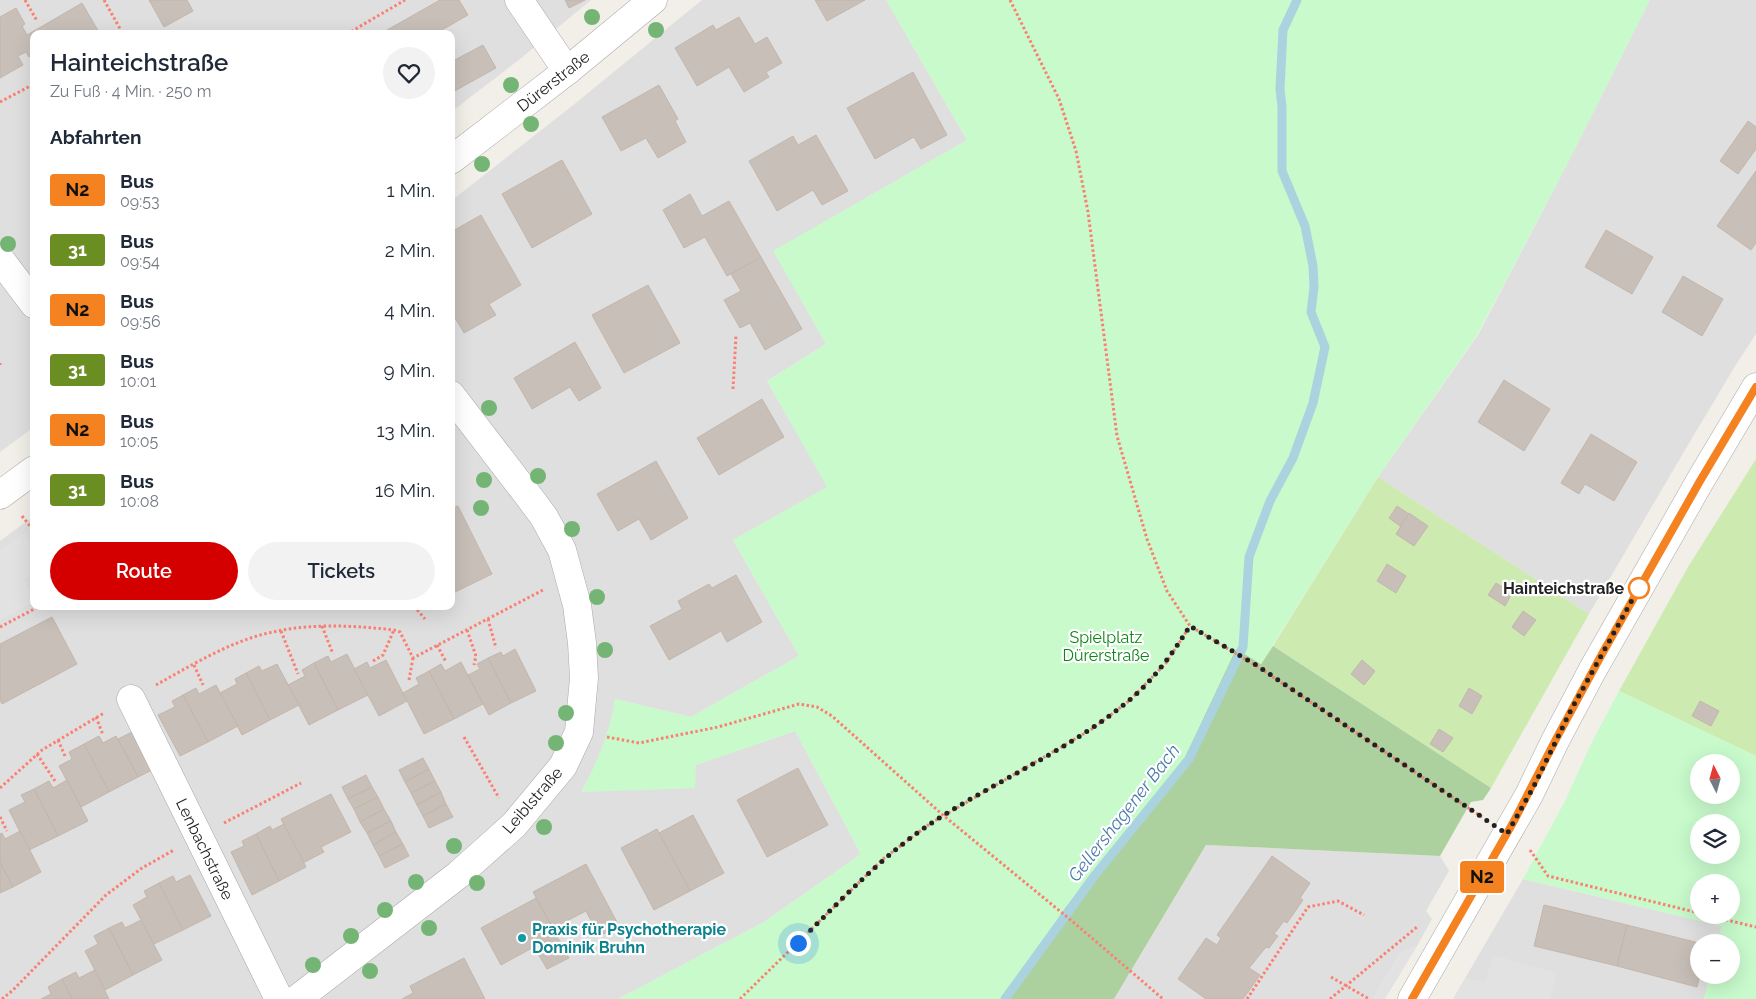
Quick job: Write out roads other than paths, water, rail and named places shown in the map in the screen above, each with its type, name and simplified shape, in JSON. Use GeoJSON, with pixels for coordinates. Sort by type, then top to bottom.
{"type":"FeatureCollection","features":[{"type":"Feature","properties":{"kind":"street"},"geometry":{"type":"LineString","coordinates":[[519,0],[567,71]]}},
{"type":"Feature","properties":{"kind":"street","name":"Dürerstraße"},"geometry":{"type":"LineString","coordinates":[[455,157],[567,71],[653,0]]}},
{"type":"Feature","properties":{"kind":"street"},"geometry":{"type":"LineString","coordinates":[[0,259],[30,299]]}},
{"type":"Feature","properties":{"kind":"street"},"geometry":{"type":"LineString","coordinates":[[1412,999],[1507,834],[1592,671],[1756,387]]}},
{"type":"Feature","properties":{"kind":"street","name":"Leiblstraße"},"geometry":{"type":"LineString","coordinates":[[297,999],[458,875],[514,825],[563,766],[579,732],[584,678],[582,652],[577,605],[562,550],[544,517],[455,400]]}},
{"type":"Feature","properties":{"kind":"street"},"geometry":{"type":"LineString","coordinates":[[0,495],[30,473]]}},
{"type":"Feature","properties":{"kind":"street","name":"Lenbachstraße"},"geometry":{"type":"LineString","coordinates":[[131,699],[279,999]]}},
{"type":"Feature","properties":{"kind":"waterway","name":"Gellershagener Bach"},"geometry":{"type":"LineString","coordinates":[[1005,999],[1095,875],[1189,759],[1243,647],[1249,557],[1270,501],[1293,458],[1313,403],[1325,347],[1311,312],[1314,287],[1313,266],[1305,226],[1282,171],[1282,107],[1280,89],[1283,30],[1297,0]]}},
{"type":"Feature","properties":{"kind":"place","name":"Hainteichstraße"},"geometry":{"type":"Point","coordinates":[1639,588]}},
{"type":"Feature","properties":{"kind":"place","name":"Praxis für Psychotherapie Dominik Bruhn"},"geometry":{"type":"Point","coordinates":[522,938]}},
{"type":"Feature","properties":{"kind":"park label","name":"Spielplatz Dürerstraße"},"geometry":{"type":"Point","coordinates":[1106,646]}}]}
